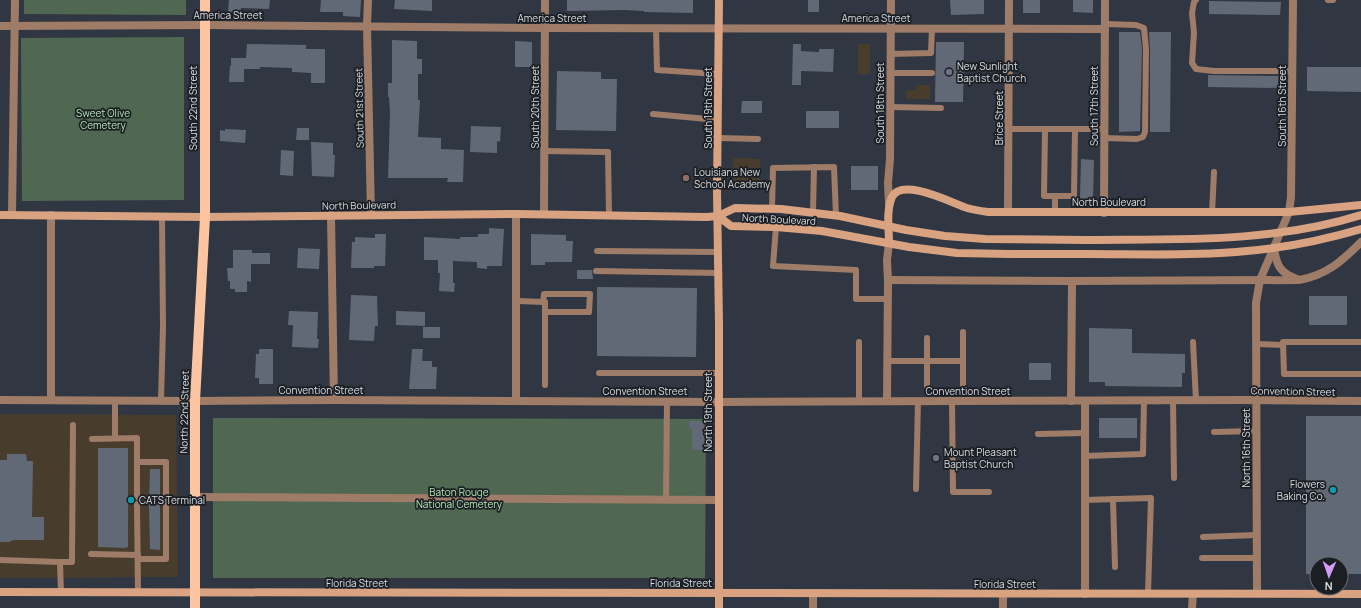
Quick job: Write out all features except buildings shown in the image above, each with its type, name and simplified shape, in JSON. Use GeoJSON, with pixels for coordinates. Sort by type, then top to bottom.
{"type":"FeatureCollection","features":[{"type":"Feature","properties":{"kind":"main road","name":"South 22nd Street"},"geometry":{"type":"LineString","coordinates":[[205,0],[205,217]]}},
{"type":"Feature","properties":{"kind":"main road","name":"North 22nd Street"},"geometry":{"type":"LineString","coordinates":[[196,608],[195,401],[205,217]]}},
{"type":"Feature","properties":{"kind":"street"},"geometry":{"type":"LineString","coordinates":[[12,214],[15,0]]}},
{"type":"Feature","properties":{"kind":"street","name":"South 21st Street"},"geometry":{"type":"LineString","coordinates":[[368,0],[367,26],[371,215]]}},
{"type":"Feature","properties":{"kind":"street","name":"South 20th Street"},"geometry":{"type":"LineString","coordinates":[[544,214],[545,0]]}},
{"type":"Feature","properties":{"kind":"street","name":"South 19th Street"},"geometry":{"type":"LineString","coordinates":[[718,216],[719,0]]}},
{"type":"Feature","properties":{"kind":"street","name":"South 18th Street"},"geometry":{"type":"LineString","coordinates":[[889,206],[888,183],[890,159],[891,0]]}},
{"type":"Feature","properties":{"kind":"street","name":"Brice Street"},"geometry":{"type":"LineString","coordinates":[[1008,212],[1009,0]]}},
{"type":"Feature","properties":{"kind":"street","name":"South 17th Street"},"geometry":{"type":"LineString","coordinates":[[1104,0],[1104,212]]}},
{"type":"Feature","properties":{"kind":"street","name":"South 16th Street"},"geometry":{"type":"LineString","coordinates":[[1289,212],[1292,187],[1293,0]]}},
{"type":"Feature","properties":{"kind":"street","name":"America Street"},"geometry":{"type":"LineString","coordinates":[[0,26],[205,25],[545,28],[1009,28],[1105,26]]}},
{"type":"Feature","properties":{"kind":"street","name":"North Boulevard"},"geometry":{"type":"LineString","coordinates":[[889,206],[893,196],[896,193],[907,190],[923,192],[979,211],[1008,212],[1289,212],[1361,205]]}},
{"type":"Feature","properties":{"kind":"street"},"geometry":{"type":"LineString","coordinates":[[887,401],[887,260],[889,244],[889,206]]}},
{"type":"Feature","properties":{"kind":"street","name":"North Boulevard"},"geometry":{"type":"LineString","coordinates":[[0,214],[51,216],[205,217],[516,214],[718,216],[735,208],[813,212],[945,236],[985,240],[1241,238],[1281,233],[1338,222],[1361,215]]}},
{"type":"Feature","properties":{"kind":"street","name":"North 16th Street"},"geometry":{"type":"LineString","coordinates":[[1257,593],[1255,400],[1256,303],[1260,280],[1289,212]]}},
{"type":"Feature","properties":{"kind":"street"},"geometry":{"type":"LineString","coordinates":[[516,214],[516,401]]}},
{"type":"Feature","properties":{"kind":"street"},"geometry":{"type":"LineString","coordinates":[[331,215],[334,400]]}},
{"type":"Feature","properties":{"kind":"street"},"geometry":{"type":"LineString","coordinates":[[51,216],[51,400]]}},
{"type":"Feature","properties":{"kind":"street","name":"North Boulevard"},"geometry":{"type":"LineString","coordinates":[[718,216],[731,226],[776,227],[822,231],[889,244],[957,253],[1204,254],[1260,250],[1311,242],[1361,230]]}},
{"type":"Feature","properties":{"kind":"street","name":"North 19th Street"},"geometry":{"type":"LineString","coordinates":[[718,216],[719,608]]}},
{"type":"Feature","properties":{"kind":"street"},"geometry":{"type":"LineString","coordinates":[[888,280],[1299,280],[1310,278],[1330,270],[1361,242]]}},
{"type":"Feature","properties":{"kind":"street"},"geometry":{"type":"LineString","coordinates":[[1274,247],[1276,259],[1280,268],[1288,276],[1299,280]]}},
{"type":"Feature","properties":{"kind":"street"},"geometry":{"type":"LineString","coordinates":[[1071,401],[1072,281]]}},
{"type":"Feature","properties":{"kind":"street","name":"Convention Street"},"geometry":{"type":"LineString","coordinates":[[0,400],[718,402],[1144,400],[1361,401]]}},
{"type":"Feature","properties":{"kind":"street"},"geometry":{"type":"LineString","coordinates":[[1084,594],[1085,401]]}},
{"type":"Feature","properties":{"kind":"street"},"geometry":{"type":"LineString","coordinates":[[195,497],[719,500]]}},
{"type":"Feature","properties":{"kind":"street","name":"Florida Street"},"geometry":{"type":"LineString","coordinates":[[0,592],[1361,594]]}},
{"type":"Feature","properties":{"kind":"street"},"geometry":{"type":"LineString","coordinates":[[813,593],[813,608]]}},
{"type":"Feature","properties":{"kind":"street"},"geometry":{"type":"LineString","coordinates":[[1002,594],[1003,608]]}},
{"type":"Feature","properties":{"kind":"street"},"geometry":{"type":"LineString","coordinates":[[1192,608],[1193,594]]}},
{"type":"Feature","properties":{"kind":"lane"},"geometry":{"type":"LineString","coordinates":[[1196,0],[1194,2],[1192,13],[1194,33],[1192,63],[1196,69],[1214,72],[1292,71]]}},
{"type":"Feature","properties":{"kind":"lane"},"geometry":{"type":"LineString","coordinates":[[1328,0],[1333,0]]}},
{"type":"Feature","properties":{"kind":"lane"},"geometry":{"type":"LineString","coordinates":[[1104,138],[1136,139],[1143,137],[1145,132],[1146,49],[1144,28],[1136,25],[1105,26]]}},
{"type":"Feature","properties":{"kind":"lane"},"geometry":{"type":"LineString","coordinates":[[656,28],[657,70],[718,74]]}},
{"type":"Feature","properties":{"kind":"lane"},"geometry":{"type":"LineString","coordinates":[[891,54],[931,54],[932,28]]}},
{"type":"Feature","properties":{"kind":"lane"},"geometry":{"type":"LineString","coordinates":[[891,74],[932,73]]}},
{"type":"Feature","properties":{"kind":"lane"},"geometry":{"type":"LineString","coordinates":[[890,107],[941,108]]}},
{"type":"Feature","properties":{"kind":"lane"},"geometry":{"type":"LineString","coordinates":[[653,114],[718,120]]}},
{"type":"Feature","properties":{"kind":"lane"},"geometry":{"type":"LineString","coordinates":[[1009,129],[1104,129]]}},
{"type":"Feature","properties":{"kind":"lane"},"geometry":{"type":"LineString","coordinates":[[1045,129],[1044,196],[1074,196],[1075,129]]}},
{"type":"Feature","properties":{"kind":"lane"},"geometry":{"type":"LineString","coordinates":[[718,138],[758,139]]}},
{"type":"Feature","properties":{"kind":"lane"},"geometry":{"type":"LineString","coordinates":[[545,151],[608,152],[609,215]]}},
{"type":"Feature","properties":{"kind":"lane"},"geometry":{"type":"LineString","coordinates":[[813,212],[814,167]]}},
{"type":"Feature","properties":{"kind":"lane"},"geometry":{"type":"LineString","coordinates":[[772,209],[773,168],[834,167],[836,216]]}},
{"type":"Feature","properties":{"kind":"lane"},"geometry":{"type":"LineString","coordinates":[[1212,213],[1214,172]]}},
{"type":"Feature","properties":{"kind":"lane"},"geometry":{"type":"LineString","coordinates":[[1055,196],[1055,212]]}},
{"type":"Feature","properties":{"kind":"lane"},"geometry":{"type":"LineString","coordinates":[[162,216],[162,401]]}},
{"type":"Feature","properties":{"kind":"lane"},"geometry":{"type":"LineString","coordinates":[[776,227],[773,266],[856,270],[856,299],[888,299]]}},
{"type":"Feature","properties":{"kind":"lane"},"geometry":{"type":"LineString","coordinates":[[597,250],[718,252]]}},
{"type":"Feature","properties":{"kind":"lane"},"geometry":{"type":"LineString","coordinates":[[596,271],[718,273]]}},
{"type":"Feature","properties":{"kind":"lane"},"geometry":{"type":"LineString","coordinates":[[545,312],[589,312],[590,294],[544,294],[545,385]]}},
{"type":"Feature","properties":{"kind":"lane"},"geometry":{"type":"LineString","coordinates":[[516,301],[543,302]]}},
{"type":"Feature","properties":{"kind":"lane"},"geometry":{"type":"LineString","coordinates":[[963,332],[963,385]]}},
{"type":"Feature","properties":{"kind":"lane"},"geometry":{"type":"LineString","coordinates":[[927,338],[928,386]]}},
{"type":"Feature","properties":{"kind":"lane"},"geometry":{"type":"LineString","coordinates":[[859,342],[859,401]]}},
{"type":"Feature","properties":{"kind":"lane"},"geometry":{"type":"LineString","coordinates":[[1193,342],[1196,400]]}},
{"type":"Feature","properties":{"kind":"lane"},"geometry":{"type":"LineString","coordinates":[[1361,342],[1283,342],[1284,374],[1361,374]]}},
{"type":"Feature","properties":{"kind":"lane"},"geometry":{"type":"LineString","coordinates":[[1256,344],[1283,345]]}},
{"type":"Feature","properties":{"kind":"lane"},"geometry":{"type":"LineString","coordinates":[[887,361],[963,361]]}},
{"type":"Feature","properties":{"kind":"lane"},"geometry":{"type":"LineString","coordinates":[[599,373],[718,373]]}},
{"type":"Feature","properties":{"kind":"lane"},"geometry":{"type":"LineString","coordinates":[[1084,456],[1143,454],[1144,400]]}},
{"type":"Feature","properties":{"kind":"lane"},"geometry":{"type":"LineString","coordinates":[[1173,400],[1174,478]]}},
{"type":"Feature","properties":{"kind":"lane"},"geometry":{"type":"LineString","coordinates":[[115,401],[115,438]]}},
{"type":"Feature","properties":{"kind":"lane"},"geometry":{"type":"LineString","coordinates":[[666,499],[667,401]]}},
{"type":"Feature","properties":{"kind":"lane"},"geometry":{"type":"LineString","coordinates":[[916,489],[918,401]]}},
{"type":"Feature","properties":{"kind":"lane"},"geometry":{"type":"LineString","coordinates":[[952,401],[953,492],[989,492]]}},
{"type":"Feature","properties":{"kind":"lane"},"geometry":{"type":"LineString","coordinates":[[0,560],[72,562],[73,425]]}},
{"type":"Feature","properties":{"kind":"lane"},"geometry":{"type":"LineString","coordinates":[[1214,432],[1256,430]]}},
{"type":"Feature","properties":{"kind":"lane"},"geometry":{"type":"LineString","coordinates":[[1038,434],[1084,433]]}},
{"type":"Feature","properties":{"kind":"lane"},"geometry":{"type":"LineString","coordinates":[[92,439],[137,438],[138,593]]}},
{"type":"Feature","properties":{"kind":"lane"},"geometry":{"type":"LineString","coordinates":[[91,554],[166,559],[166,462],[137,462]]}},
{"type":"Feature","properties":{"kind":"lane"},"geometry":{"type":"LineString","coordinates":[[1084,500],[1151,498],[1148,594]]}},
{"type":"Feature","properties":{"kind":"lane"},"geometry":{"type":"LineString","coordinates":[[1113,499],[1115,567]]}},
{"type":"Feature","properties":{"kind":"lane"},"geometry":{"type":"LineString","coordinates":[[1203,537],[1256,535]]}},
{"type":"Feature","properties":{"kind":"lane"},"geometry":{"type":"LineString","coordinates":[[1202,558],[1256,558]]}},
{"type":"Feature","properties":{"kind":"lane"},"geometry":{"type":"LineString","coordinates":[[60,562],[61,593]]}},
{"type":"Feature","properties":{"kind":"shaded area"},"geometry":{"type":"Polygon","coordinates":[[[858,44],[870,44],[870,74],[858,74],[858,44]]]}},
{"type":"Feature","properties":{"kind":"shaded area"},"geometry":{"type":"Polygon","coordinates":[[[916,85],[930,85],[930,99],[906,99],[906,90],[916,90],[916,85]]]}},
{"type":"Feature","properties":{"kind":"shaded area"},"geometry":{"type":"Polygon","coordinates":[[[733,158],[760,159],[760,189],[733,188],[733,158]]]}},
{"type":"Feature","properties":{"kind":"shaded area"},"geometry":{"type":"Polygon","coordinates":[[[0,414],[176,415],[178,577],[0,578],[0,414]]]}},
{"type":"Feature","properties":{"kind":"green space"},"geometry":{"type":"Polygon","coordinates":[[[24,0],[186,0],[186,15],[24,14],[24,0]]]}},
{"type":"Feature","properties":{"kind":"green space","name":"Sweet Olive Cemetery"},"geometry":{"type":"Polygon","coordinates":[[[184,37],[184,200],[22,201],[21,38],[184,37]]]}},
{"type":"Feature","properties":{"kind":"green space","name":"Baton Rouge National Cemetery"},"geometry":{"type":"Polygon","coordinates":[[[213,418],[706,419],[705,578],[213,578],[213,418]]]}},
{"type":"Feature","properties":{"kind":"place","name":"New Sunlight Baptist Church"},"geometry":{"type":"Point","coordinates":[949,72]}},
{"type":"Feature","properties":{"kind":"place","name":"Louisiana New School Academy"},"geometry":{"type":"Point","coordinates":[686,178]}},
{"type":"Feature","properties":{"kind":"place","name":"Mount Pleasant Baptist Church"},"geometry":{"type":"Point","coordinates":[936,458]}},
{"type":"Feature","properties":{"kind":"place","name":"Flowers Baking Co."},"geometry":{"type":"Point","coordinates":[1333,490]}},
{"type":"Feature","properties":{"kind":"place","name":"CATS Terminal"},"geometry":{"type":"Point","coordinates":[131,500]}}]}
